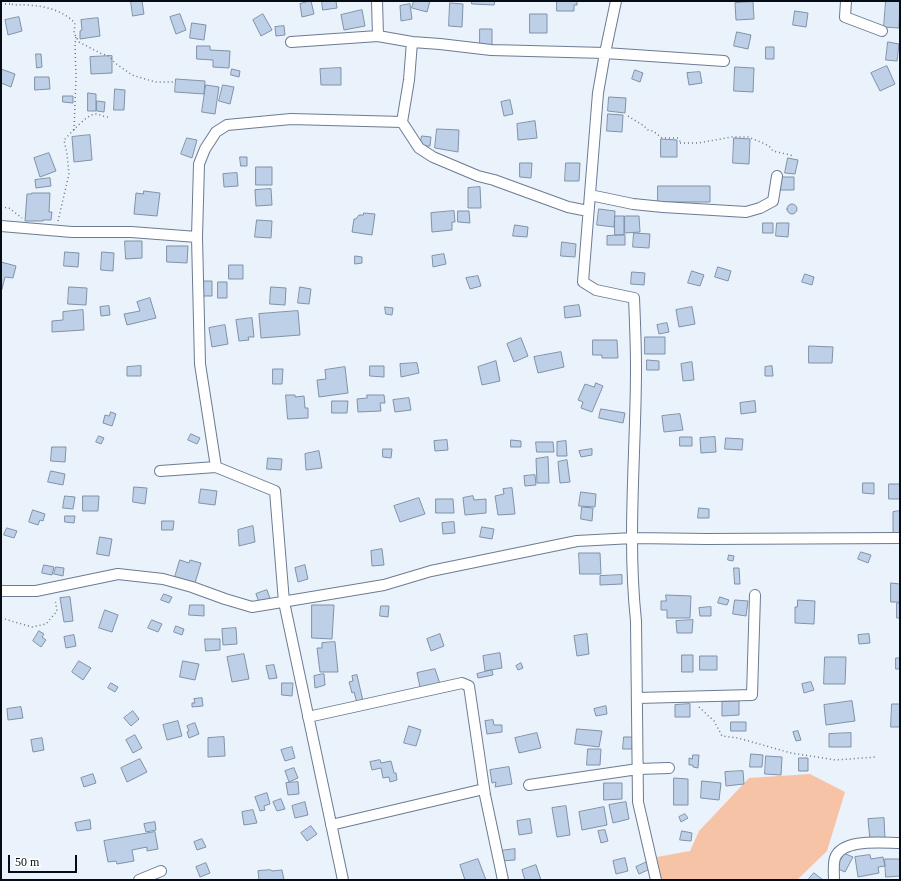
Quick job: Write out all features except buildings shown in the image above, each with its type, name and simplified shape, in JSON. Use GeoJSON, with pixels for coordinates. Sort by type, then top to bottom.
{"type":"FeatureCollection","features":[{"type":"Feature","properties":{"kind":"street"},"geometry":{"type":"LineString","coordinates":[[377,1],[378,36]]}},
{"type":"Feature","properties":{"kind":"street"},"geometry":{"type":"LineString","coordinates":[[616,1],[604,53],[598,93],[583,282],[596,290],[634,298],[636,368],[633,468],[633,591],[636,621],[638,802],[656,880]]}},
{"type":"Feature","properties":{"kind":"street"},"geometry":{"type":"LineString","coordinates":[[846,1],[845,17],[882,31]]}},
{"type":"Feature","properties":{"kind":"street"},"geometry":{"type":"LineString","coordinates":[[291,42],[378,36],[412,42],[491,50],[604,53],[724,61]]}},
{"type":"Feature","properties":{"kind":"street"},"geometry":{"type":"LineString","coordinates":[[412,42],[409,80],[402,122],[419,148],[433,157],[478,176],[494,180],[568,207],[588,212]]}},
{"type":"Feature","properties":{"kind":"street"},"geometry":{"type":"LineString","coordinates":[[216,467],[200,364],[197,237],[199,164],[205,149],[216,132],[227,125],[291,118],[402,122]]}},
{"type":"Feature","properties":{"kind":"street"},"geometry":{"type":"LineString","coordinates":[[590,195],[633,204],[746,212],[760,208],[773,201],[777,176]]}},
{"type":"Feature","properties":{"kind":"street"},"geometry":{"type":"LineString","coordinates":[[1,226],[72,232],[132,232],[197,237]]}},
{"type":"Feature","properties":{"kind":"street"},"geometry":{"type":"LineString","coordinates":[[160,471],[216,467],[275,491],[284,602],[343,880]]}},
{"type":"Feature","properties":{"kind":"street"},"geometry":{"type":"LineString","coordinates":[[1,591],[36,591],[118,574],[163,579],[252,607],[384,585],[431,571],[577,541],[633,538],[900,538]]}},
{"type":"Feature","properties":{"kind":"street"},"geometry":{"type":"LineString","coordinates":[[637,698],[752,695],[755,594]]}},
{"type":"Feature","properties":{"kind":"street"},"geometry":{"type":"LineString","coordinates":[[308,717],[462,683],[469,686],[484,789],[503,880]]}},
{"type":"Feature","properties":{"kind":"street"},"geometry":{"type":"LineString","coordinates":[[529,785],[638,769],[669,768]]}},
{"type":"Feature","properties":{"kind":"street"},"geometry":{"type":"LineString","coordinates":[[331,825],[484,789]]}},
{"type":"Feature","properties":{"kind":"street"},"geometry":{"type":"LineString","coordinates":[[834,880],[835,858],[841,850],[853,844],[900,843]]}},
{"type":"Feature","properties":{"kind":"street"},"geometry":{"type":"LineString","coordinates":[[139,880],[160,871]]}},
{"type":"Feature","properties":{"kind":"path"},"geometry":{"type":"LineString","coordinates":[[1,4],[11,4],[17,6],[25,4],[57,10],[75,22],[74,33],[80,42],[102,54],[109,56],[132,75],[155,82],[175,82]]}},
{"type":"Feature","properties":{"kind":"path"},"geometry":{"type":"LineString","coordinates":[[74,130],[76,36]]}},
{"type":"Feature","properties":{"kind":"path"},"geometry":{"type":"LineString","coordinates":[[50,230],[57,223],[69,174],[64,140],[87,118],[94,114],[101,115],[106,118],[111,117]]}},
{"type":"Feature","properties":{"kind":"path"},"geometry":{"type":"LineString","coordinates":[[628,116],[662,138],[678,138],[680,143],[698,143],[732,137],[748,137],[763,143],[773,151],[794,156]]}},
{"type":"Feature","properties":{"kind":"path"},"geometry":{"type":"LineString","coordinates":[[1,618],[32,627],[46,624],[58,611],[54,599]]}},
{"type":"Feature","properties":{"kind":"path"},"geometry":{"type":"LineString","coordinates":[[699,707],[714,721],[722,736],[738,738],[791,753],[836,760],[876,757]]}},
{"type":"Feature","properties":{"kind":"shaded area"},"geometry":{"type":"Polygon","coordinates":[[[810,774],[845,792],[827,851],[797,880],[661,880],[657,857],[690,851],[699,831],[749,778],[810,774]]]}}]}
